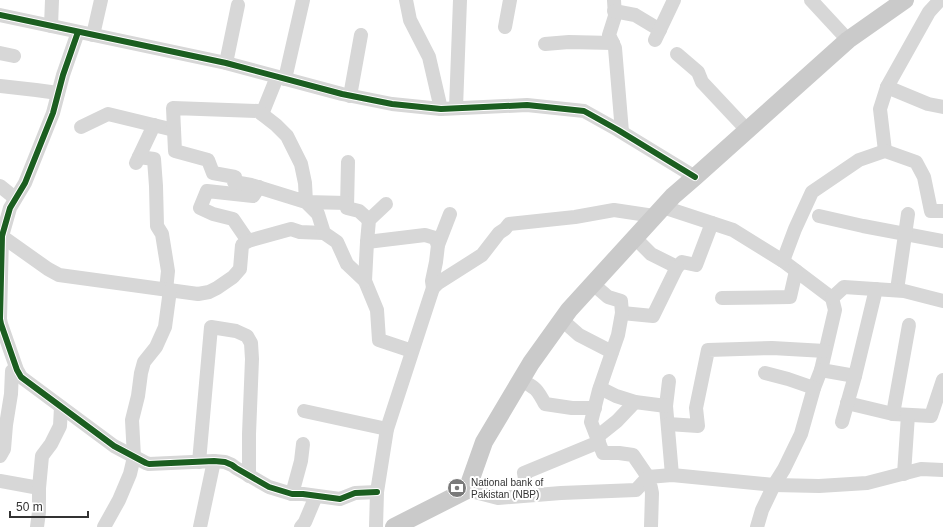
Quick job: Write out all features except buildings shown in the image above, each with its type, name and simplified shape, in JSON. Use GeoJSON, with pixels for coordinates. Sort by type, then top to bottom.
{"type":"FeatureCollection","features":[{"type":"Feature","properties":{"kind":"main road"},"geometry":{"type":"LineString","coordinates":[[394,527],[467,490],[484,442],[531,363],[569,310],[673,196],[848,40],[905,0]]}},
{"type":"Feature","properties":{"kind":"street"},"geometry":{"type":"LineString","coordinates":[[51,26],[52,0]]}},
{"type":"Feature","properties":{"kind":"street"},"geometry":{"type":"LineString","coordinates":[[93,35],[101,0]]}},
{"type":"Feature","properties":{"kind":"street"},"geometry":{"type":"LineString","coordinates":[[262,114],[281,78],[303,0]]}},
{"type":"Feature","properties":{"kind":"street"},"geometry":{"type":"LineString","coordinates":[[406,0],[410,20],[429,57],[441,109]]}},
{"type":"Feature","properties":{"kind":"street"},"geometry":{"type":"LineString","coordinates":[[456,108],[460,0]]}},
{"type":"Feature","properties":{"kind":"street"},"geometry":{"type":"LineString","coordinates":[[505,27],[510,0]]}},
{"type":"Feature","properties":{"kind":"street"},"geometry":{"type":"LineString","coordinates":[[613,3],[635,15],[658,35],[674,0]]}},
{"type":"Feature","properties":{"kind":"street"},"geometry":{"type":"LineString","coordinates":[[811,0],[848,40]]}},
{"type":"Feature","properties":{"kind":"street"},"geometry":{"type":"LineString","coordinates":[[884,151],[880,109],[887,87],[929,12],[940,0]]}},
{"type":"Feature","properties":{"kind":"street"},"geometry":{"type":"LineString","coordinates":[[613,3],[615,16],[609,35],[615,48],[622,132]]}},
{"type":"Feature","properties":{"kind":"street"},"geometry":{"type":"LineString","coordinates":[[226,64],[238,5]]}},
{"type":"Feature","properties":{"kind":"street"},"geometry":{"type":"LineString","coordinates":[[0,16],[226,64],[350,96],[392,104],[441,109],[527,104],[584,112],[622,132],[695,177]]}},
{"type":"Feature","properties":{"kind":"street"},"geometry":{"type":"LineString","coordinates":[[0,456],[4,449],[3,424],[11,394],[10,371],[0,319],[1,235],[10,208],[25,183],[53,113],[63,76],[78,32]]}},
{"type":"Feature","properties":{"kind":"street"},"geometry":{"type":"LineString","coordinates":[[350,96],[361,35]]}},
{"type":"Feature","properties":{"kind":"street"},"geometry":{"type":"LineString","coordinates":[[545,44],[569,42],[613,43]]}},
{"type":"Feature","properties":{"kind":"street"},"geometry":{"type":"LineString","coordinates":[[677,54],[698,72],[702,82],[747,130]]}},
{"type":"Feature","properties":{"kind":"street"},"geometry":{"type":"LineString","coordinates":[[0,86],[58,93]]}},
{"type":"Feature","properties":{"kind":"street"},"geometry":{"type":"LineString","coordinates":[[887,87],[928,104],[943,107]]}},
{"type":"Feature","properties":{"kind":"street"},"geometry":{"type":"LineString","coordinates":[[324,233],[318,214],[306,202],[305,183],[301,164],[287,136],[276,125],[258,111],[172,108],[175,151],[208,160],[213,173],[234,177],[234,182],[259,187],[306,202],[347,203]]}},
{"type":"Feature","properties":{"kind":"street"},"geometry":{"type":"LineString","coordinates":[[81,127],[108,114],[174,130]]}},
{"type":"Feature","properties":{"kind":"street"},"geometry":{"type":"LineString","coordinates":[[104,527],[119,500],[130,474],[134,457],[132,420],[144,362],[156,347],[165,327],[168,271],[162,234],[156,226],[154,159],[137,160],[154,125]]}},
{"type":"Feature","properties":{"kind":"street"},"geometry":{"type":"LineString","coordinates":[[783,261],[795,229],[812,192],[858,160],[884,151],[916,162],[924,177],[931,211],[943,211]]}},
{"type":"Feature","properties":{"kind":"street"},"geometry":{"type":"LineString","coordinates":[[348,162],[347,208],[359,211],[369,220]]}},
{"type":"Feature","properties":{"kind":"street"},"geometry":{"type":"LineString","coordinates":[[0,186],[15,198]]}},
{"type":"Feature","properties":{"kind":"street"},"geometry":{"type":"LineString","coordinates":[[248,241],[233,218],[213,214],[200,208],[207,192],[253,196],[259,187]]}},
{"type":"Feature","properties":{"kind":"street"},"geometry":{"type":"LineString","coordinates":[[365,281],[369,220],[386,204]]}},
{"type":"Feature","properties":{"kind":"street"},"geometry":{"type":"LineString","coordinates":[[376,527],[377,492],[386,430],[434,288],[438,283],[482,255],[499,233],[509,224],[575,217],[614,210],[659,212],[712,223],[733,230],[783,261],[832,298],[835,310],[821,370],[814,388],[801,434],[762,510],[757,527]]}},
{"type":"Feature","properties":{"kind":"street"},"geometry":{"type":"LineString","coordinates":[[434,288],[432,281],[438,245],[450,214]]}},
{"type":"Feature","properties":{"kind":"street"},"geometry":{"type":"LineString","coordinates":[[897,290],[908,214]]}},
{"type":"Feature","properties":{"kind":"street"},"geometry":{"type":"LineString","coordinates":[[819,216],[943,241]]}},
{"type":"Feature","properties":{"kind":"street"},"geometry":{"type":"LineString","coordinates":[[622,313],[653,316],[677,267],[682,262],[696,266],[712,223]]}},
{"type":"Feature","properties":{"kind":"street"},"geometry":{"type":"LineString","coordinates":[[1,235],[48,269],[59,275],[198,294],[217,288],[233,277],[240,269],[242,245],[248,241],[291,230],[324,233],[337,242],[347,264],[365,281],[377,310],[379,340],[412,351]]}},
{"type":"Feature","properties":{"kind":"street"},"geometry":{"type":"LineString","coordinates":[[367,242],[425,235],[435,238],[438,245]]}},
{"type":"Feature","properties":{"kind":"street"},"geometry":{"type":"LineString","coordinates":[[635,238],[651,254],[677,267]]}},
{"type":"Feature","properties":{"kind":"street"},"geometry":{"type":"LineString","coordinates":[[722,298],[790,297],[796,272]]}},
{"type":"Feature","properties":{"kind":"street"},"geometry":{"type":"LineString","coordinates":[[593,284],[608,297],[621,301],[622,313],[618,335],[600,388],[591,422],[603,453],[619,452],[633,455],[648,477],[652,493],[651,527]]}},
{"type":"Feature","properties":{"kind":"street"},"geometry":{"type":"LineString","coordinates":[[832,298],[844,288],[897,290],[943,301]]}},
{"type":"Feature","properties":{"kind":"street"},"geometry":{"type":"LineString","coordinates":[[842,422],[855,376],[876,289]]}},
{"type":"Feature","properties":{"kind":"street"},"geometry":{"type":"LineString","coordinates":[[562,320],[579,335],[612,352]]}},
{"type":"Feature","properties":{"kind":"street"},"geometry":{"type":"LineString","coordinates":[[893,414],[909,324]]}},
{"type":"Feature","properties":{"kind":"street"},"geometry":{"type":"LineString","coordinates":[[199,462],[211,327],[236,331],[247,336],[251,343],[251,398],[248,434],[249,476]]}},
{"type":"Feature","properties":{"kind":"street"},"geometry":{"type":"LineString","coordinates":[[668,424],[698,426],[696,408],[708,350],[772,348],[825,351]]}},
{"type":"Feature","properties":{"kind":"street"},"geometry":{"type":"LineString","coordinates":[[821,370],[855,376]]}},
{"type":"Feature","properties":{"kind":"street"},"geometry":{"type":"LineString","coordinates":[[10,371],[21,377],[114,446],[149,464],[214,461],[225,462],[269,487],[292,494],[340,499],[355,492],[377,492]]}},
{"type":"Feature","properties":{"kind":"street"},"geometry":{"type":"LineString","coordinates":[[765,373],[814,388]]}},
{"type":"Feature","properties":{"kind":"street"},"geometry":{"type":"LineString","coordinates":[[521,380],[534,387],[545,404],[572,408],[595,408]]}},
{"type":"Feature","properties":{"kind":"street"},"geometry":{"type":"LineString","coordinates":[[847,403],[893,414],[931,416],[938,410],[943,380]]}},
{"type":"Feature","properties":{"kind":"street"},"geometry":{"type":"LineString","coordinates":[[669,381],[666,406],[672,475]]}},
{"type":"Feature","properties":{"kind":"street"},"geometry":{"type":"LineString","coordinates":[[600,388],[616,396],[635,402],[666,406]]}},
{"type":"Feature","properties":{"kind":"street"},"geometry":{"type":"LineString","coordinates":[[528,496],[524,473],[598,440],[635,402]]}},
{"type":"Feature","properties":{"kind":"street"},"geometry":{"type":"LineString","coordinates":[[37,527],[42,456],[51,444],[60,426],[61,407]]}},
{"type":"Feature","properties":{"kind":"street"},"geometry":{"type":"LineString","coordinates":[[304,411],[386,430]]}},
{"type":"Feature","properties":{"kind":"street"},"geometry":{"type":"LineString","coordinates":[[904,474],[908,415]]}},
{"type":"Feature","properties":{"kind":"street"},"geometry":{"type":"LineString","coordinates":[[292,494],[301,462],[303,444]]}},
{"type":"Feature","properties":{"kind":"street"},"geometry":{"type":"LineString","coordinates":[[200,527],[214,461]]}},
{"type":"Feature","properties":{"kind":"street"},"geometry":{"type":"LineString","coordinates":[[467,490],[498,498],[561,493],[636,490],[648,477],[672,475],[774,485],[819,486],[867,483],[921,469],[943,470]]}},
{"type":"Feature","properties":{"kind":"street"},"geometry":{"type":"LineString","coordinates":[[0,481],[39,488]]}},
{"type":"Feature","properties":{"kind":"street"},"geometry":{"type":"LineString","coordinates":[[301,527],[305,522],[316,496]]}},
{"type":"Feature","properties":{"kind":"cycle path"},"geometry":{"type":"LineString","coordinates":[[0,15],[226,63],[342,94],[392,104],[441,109],[527,105],[584,111],[695,177]]}},
{"type":"Feature","properties":{"kind":"cycle path"},"geometry":{"type":"LineString","coordinates":[[78,32],[63,75],[53,113],[25,183],[10,208],[2,236],[0,319],[17,370],[21,377],[114,446],[149,464],[214,461],[225,462],[269,487],[292,494],[340,499],[355,493],[377,492]]}},
{"type":"Feature","properties":{"kind":"place","name":"National bank of Pakistan (NBP)"},"geometry":{"type":"Point","coordinates":[457,488]}}]}
